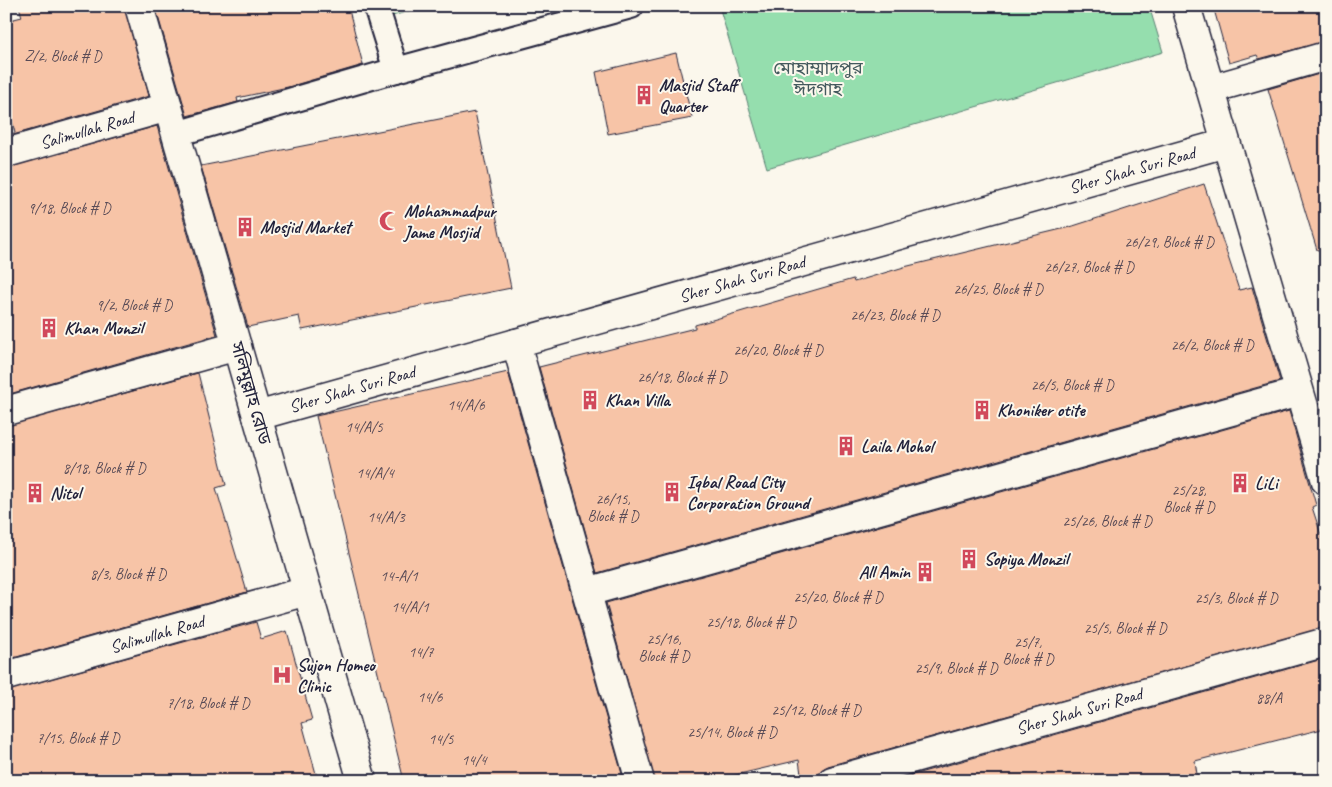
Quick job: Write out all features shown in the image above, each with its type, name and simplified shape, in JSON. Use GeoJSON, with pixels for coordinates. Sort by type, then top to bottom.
{"type":"FeatureCollection","features":[{"type":"Feature","properties":{"kind":"street","name":"সলিমুল্লাহ রোড"},"geometry":{"type":"LineString","coordinates":[[139,6],[362,781]]}},
{"type":"Feature","properties":{"kind":"street"},"geometry":{"type":"LineString","coordinates":[[1186,6],[1326,481]]}},
{"type":"Feature","properties":{"kind":"street"},"geometry":{"type":"LineString","coordinates":[[1211,89],[1326,56]]}},
{"type":"Feature","properties":{"kind":"street","name":"Salimullah Road"},"geometry":{"type":"LineString","coordinates":[[6,153],[168,107]]}},
{"type":"Feature","properties":{"kind":"street","name":"Sher Shah Suri Road"},"geometry":{"type":"LineString","coordinates":[[257,416],[1226,143]]}},
{"type":"Feature","properties":{"kind":"street"},"geometry":{"type":"LineString","coordinates":[[516,343],[640,781]]}},
{"type":"Feature","properties":{"kind":"street"},"geometry":{"type":"LineString","coordinates":[[6,411],[237,346]]}},
{"type":"Feature","properties":{"kind":"street"},"geometry":{"type":"LineString","coordinates":[[587,592],[1299,392]]}},
{"type":"Feature","properties":{"kind":"street","name":"Salimullah Road"},"geometry":{"type":"LineString","coordinates":[[6,676],[307,591]]}},
{"type":"Feature","properties":{"kind":"street","name":"Sher Shah Suri Road"},"geometry":{"type":"LineString","coordinates":[[832,781],[1326,642]]}},
{"type":"Feature","properties":{"kind":"lane"},"geometry":{"type":"LineString","coordinates":[[376,6],[396,70]]}},
{"type":"Feature","properties":{"kind":"lane"},"geometry":{"type":"LineString","coordinates":[[176,134],[396,70],[631,6]]}},
{"type":"Feature","properties":{"kind":"green space"},"geometry":{"type":"Polygon","coordinates":[[[389,6],[427,6],[392,16],[389,6]]]}},
{"type":"Feature","properties":{"kind":"green space","name":"মোহাম্মাদপুর ঈদগাহ"},"geometry":{"type":"Polygon","coordinates":[[[719,6],[1149,6],[1163,52],[767,168],[719,6]]]}},
{"type":"Feature","properties":{"kind":"building"},"geometry":{"type":"Polygon","coordinates":[[[19,6],[124,6],[149,96],[6,137],[6,134],[15,133],[6,97],[6,21],[22,17],[19,6]]]}},
{"type":"Feature","properties":{"kind":"building"},"geometry":{"type":"Polygon","coordinates":[[[155,6],[348,6],[363,65],[288,87],[237,98],[238,102],[187,116],[155,6]]]}},
{"type":"Feature","properties":{"kind":"building"},"geometry":{"type":"Polygon","coordinates":[[[1213,6],[1326,6],[1326,41],[1259,59],[1257,55],[1229,63],[1213,6]]]}},
{"type":"Feature","properties":{"kind":"building","name":"Masjid Staff Quarter"},"geometry":{"type":"Polygon","coordinates":[[[676,53],[692,118],[608,134],[596,72],[676,53]]]}},
{"type":"Feature","properties":{"kind":"building"},"geometry":{"type":"Polygon","coordinates":[[[1326,72],[1326,249],[1317,250],[1268,89],[1326,72]]]}},
{"type":"Feature","properties":{"kind":"building","name":"Mohammadpur Jame Mosjid"},"geometry":{"type":"Polygon","coordinates":[[[475,112],[511,288],[302,330],[299,316],[248,327],[201,166],[475,112]]]}},
{"type":"Feature","properties":{"kind":"building"},"geometry":{"type":"Polygon","coordinates":[[[157,126],[217,335],[6,395],[6,168],[157,126]]]}},
{"type":"Feature","properties":{"kind":"building"},"geometry":{"type":"Polygon","coordinates":[[[1204,184],[1239,290],[1252,287],[1280,381],[597,573],[539,367],[695,328],[695,325],[853,279],[854,282],[904,267],[1070,227],[1204,184]]]}},
{"type":"Feature","properties":{"kind":"building"},"geometry":{"type":"Polygon","coordinates":[[[508,372],[624,781],[404,781],[316,416],[508,372]]]}},
{"type":"Feature","properties":{"kind":"building"},"geometry":{"type":"Polygon","coordinates":[[[198,373],[226,485],[216,488],[247,592],[6,660],[6,426],[198,373]]]}},
{"type":"Feature","properties":{"kind":"building"},"geometry":{"type":"Polygon","coordinates":[[[1289,411],[1316,505],[1312,507],[1326,550],[1326,627],[828,766],[821,770],[817,781],[802,781],[799,760],[710,781],[655,781],[606,603],[1289,411]]]}},
{"type":"Feature","properties":{"kind":"building"},"geometry":{"type":"Polygon","coordinates":[[[256,622],[261,639],[287,631],[312,720],[302,723],[318,781],[6,781],[6,691],[256,622]]]}},
{"type":"Feature","properties":{"kind":"building"},"geometry":{"type":"Polygon","coordinates":[[[1326,658],[1326,728],[1195,761],[1198,781],[891,781],[1326,658]]]}},
{"type":"Feature","properties":{"kind":"place","name":"Masjid Staff Quarter"},"geometry":{"type":"Point","coordinates":[644,95]}},
{"type":"Feature","properties":{"kind":"place","name":"Mohammadpur Jame Mosjid"},"geometry":{"type":"Point","coordinates":[389,221]}},
{"type":"Feature","properties":{"kind":"place","name":"Mosjid Market"},"geometry":{"type":"Point","coordinates":[245,227]}},
{"type":"Feature","properties":{"kind":"place","name":"Khan Monzil"},"geometry":{"type":"Point","coordinates":[49,328]}},
{"type":"Feature","properties":{"kind":"place","name":"Khan Villa"},"geometry":{"type":"Point","coordinates":[590,400]}},
{"type":"Feature","properties":{"kind":"place","name":"Khoniker otite"},"geometry":{"type":"Point","coordinates":[982,410]}},
{"type":"Feature","properties":{"kind":"place","name":"Laila Mohol"},"geometry":{"type":"Point","coordinates":[846,446]}},
{"type":"Feature","properties":{"kind":"place","name":"LiLi"},"geometry":{"type":"Point","coordinates":[1240,483]}},
{"type":"Feature","properties":{"kind":"place","name":"Iqbal Road City Corporation Ground"},"geometry":{"type":"Point","coordinates":[672,492]}},
{"type":"Feature","properties":{"kind":"place","name":"Nitol"},"geometry":{"type":"Point","coordinates":[35,493]}},
{"type":"Feature","properties":{"kind":"place","name":"Sopiya Monzil"},"geometry":{"type":"Point","coordinates":[969,559]}},
{"type":"Feature","properties":{"kind":"place","name":"All Amin"},"geometry":{"type":"Point","coordinates":[925,572]}},
{"type":"Feature","properties":{"kind":"place","name":"Sujon Homeo Clinic"},"geometry":{"type":"Point","coordinates":[282,675]}}]}
